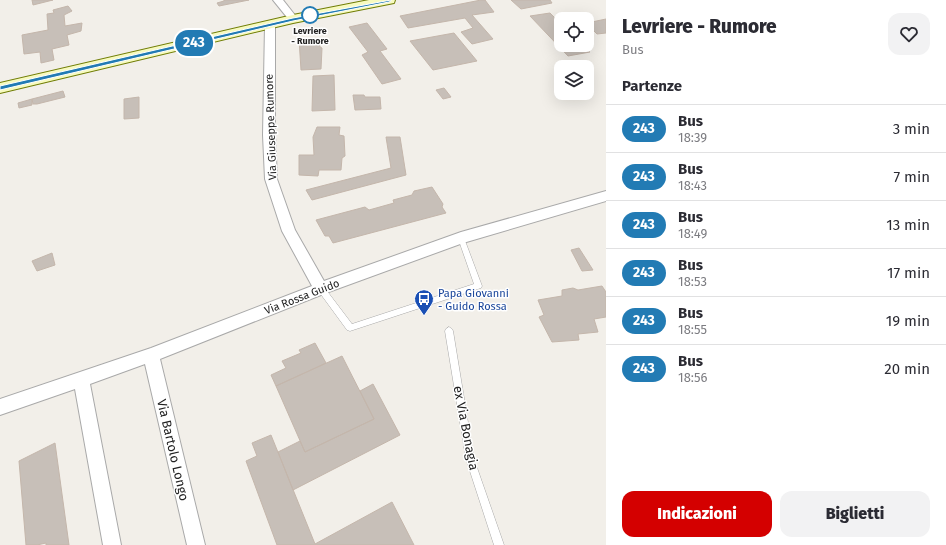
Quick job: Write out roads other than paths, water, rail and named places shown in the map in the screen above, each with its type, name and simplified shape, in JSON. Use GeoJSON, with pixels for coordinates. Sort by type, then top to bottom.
{"type":"FeatureCollection","features":[{"type":"Feature","properties":{"kind":"street"},"geometry":{"type":"LineString","coordinates":[[278,0],[293,19]]}},
{"type":"Feature","properties":{"kind":"street"},"geometry":{"type":"LineString","coordinates":[[0,88],[293,19],[389,0]]}},
{"type":"Feature","properties":{"kind":"street","name":"Via Giuseppe Rumore"},"geometry":{"type":"LineString","coordinates":[[270,25],[269,135],[271,179],[289,231],[321,290]]}},
{"type":"Feature","properties":{"kind":"street","name":"Via Rossa Guido"},"geometry":{"type":"LineString","coordinates":[[0,407],[151,356],[321,290],[461,238],[606,196]]}},
{"type":"Feature","properties":{"kind":"street","name":"Via Bartolo Longo"},"geometry":{"type":"LineString","coordinates":[[151,356],[196,545]]}},
{"type":"Feature","properties":{"kind":"street"},"geometry":{"type":"LineString","coordinates":[[81,379],[112,545]]}},
{"type":"Feature","properties":{"kind":"lane"},"geometry":{"type":"LineString","coordinates":[[321,290],[350,328],[478,286],[461,238]]}},
{"type":"Feature","properties":{"kind":"lane","name":"ex Via Bonagia"},"geometry":{"type":"LineString","coordinates":[[449,331],[470,459],[499,545]]}},
{"type":"Feature","properties":{"kind":"place","name":"Levriere - Rumore"},"geometry":{"type":"Point","coordinates":[310,15]}},
{"type":"Feature","properties":{"kind":"place","name":"Papa Giovanni - Guido Rossa"},"geometry":{"type":"Point","coordinates":[424,316]}}]}
